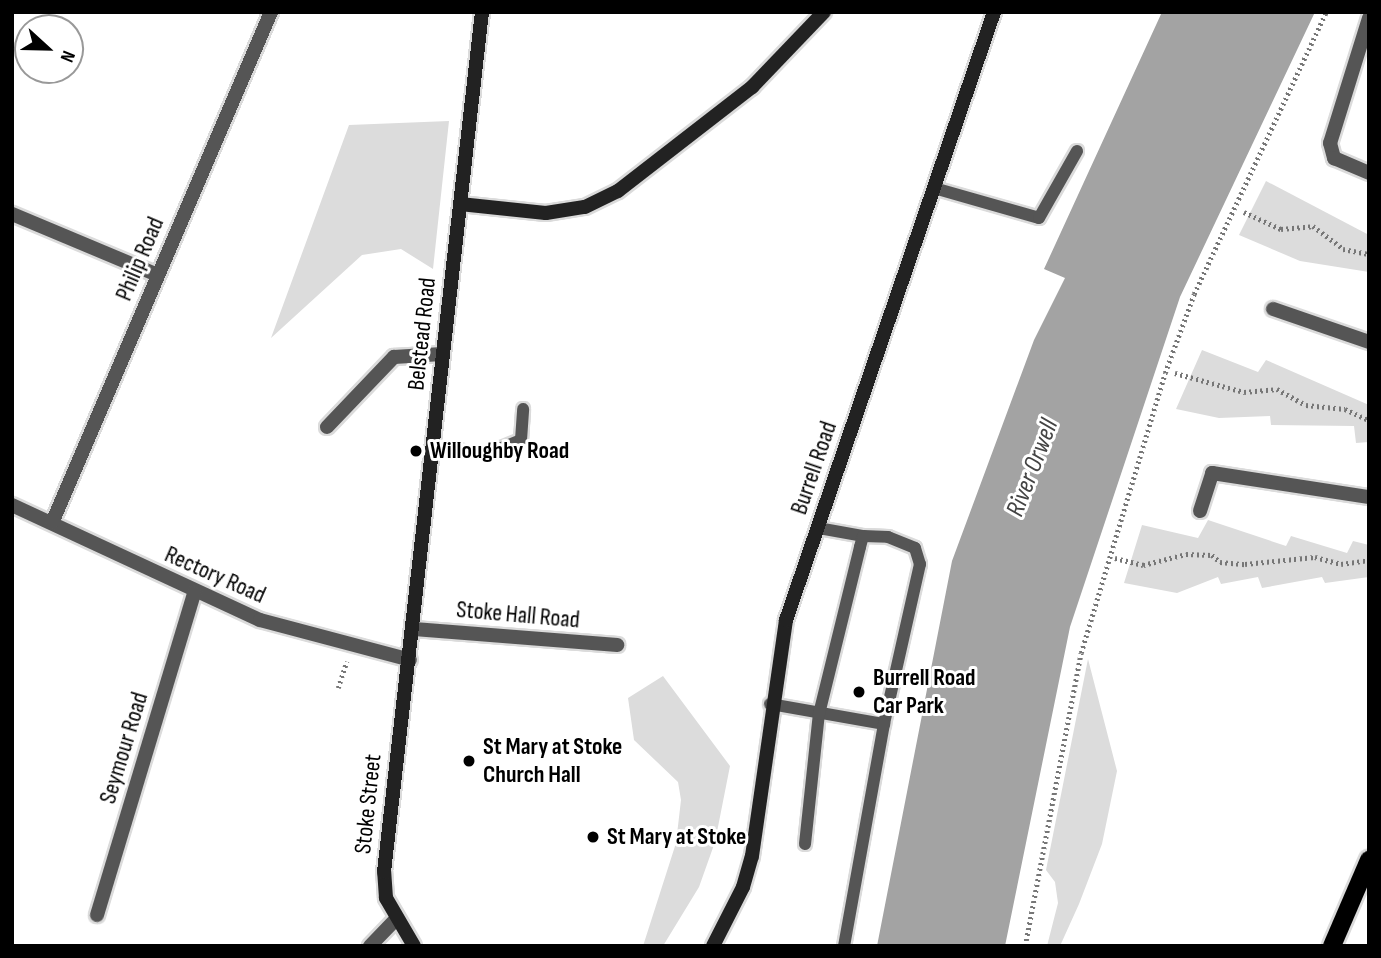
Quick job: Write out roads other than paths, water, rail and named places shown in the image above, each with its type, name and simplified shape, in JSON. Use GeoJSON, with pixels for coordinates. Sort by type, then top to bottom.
{"type":"FeatureCollection","features":[{"type":"Feature","properties":{"kind":"main road"},"geometry":{"type":"LineString","coordinates":[[1332,946],[1369,860]]}},
{"type":"Feature","properties":{"kind":"street","name":"Philip Road"},"geometry":{"type":"LineString","coordinates":[[52,523],[271,12]]}},
{"type":"Feature","properties":{"kind":"street","name":"Belstead Road"},"geometry":{"type":"LineString","coordinates":[[410,660],[482,12]]}},
{"type":"Feature","properties":{"kind":"street"},"geometry":{"type":"LineString","coordinates":[[460,204],[546,213],[585,207],[618,191],[752,87],[824,12]]}},
{"type":"Feature","properties":{"kind":"street","name":"Burrell Road"},"geometry":{"type":"LineString","coordinates":[[713,946],[743,887],[751,856],[770,704],[786,620],[994,12]]}},
{"type":"Feature","properties":{"kind":"street"},"geometry":{"type":"LineString","coordinates":[[1369,18],[1330,143],[1334,158],[1369,173]]}},
{"type":"Feature","properties":{"kind":"street"},"geometry":{"type":"LineString","coordinates":[[12,214],[158,275]]}},
{"type":"Feature","properties":{"kind":"street"},"geometry":{"type":"LineString","coordinates":[[1273,309],[1369,342]]}},
{"type":"Feature","properties":{"kind":"street"},"geometry":{"type":"LineString","coordinates":[[327,427],[394,357],[442,354]]}},
{"type":"Feature","properties":{"kind":"street"},"geometry":{"type":"LineString","coordinates":[[1200,511],[1212,473],[1369,497]]}},
{"type":"Feature","properties":{"kind":"street","name":"Rectory Road"},"geometry":{"type":"LineString","coordinates":[[12,505],[194,593],[260,620],[410,660]]}},
{"type":"Feature","properties":{"kind":"street","name":"Seymour Road"},"geometry":{"type":"LineString","coordinates":[[97,915],[194,593]]}},
{"type":"Feature","properties":{"kind":"street","name":"Stoke Hall Road"},"geometry":{"type":"LineString","coordinates":[[414,629],[617,645]]}},
{"type":"Feature","properties":{"kind":"street","name":"Stoke Street"},"geometry":{"type":"LineString","coordinates":[[410,660],[384,872],[386,898],[414,946]]}},
{"type":"Feature","properties":{"kind":"street"},"geometry":{"type":"LineString","coordinates":[[370,946],[396,919]]}},
{"type":"Feature","properties":{"kind":"lane"},"geometry":{"type":"LineString","coordinates":[[934,188],[1039,218],[1077,151]]}},
{"type":"Feature","properties":{"kind":"lane"},"geometry":{"type":"LineString","coordinates":[[494,451],[521,440],[523,409]]}},
{"type":"Feature","properties":{"kind":"lane"},"geometry":{"type":"LineString","coordinates":[[432,447],[460,450]]}},
{"type":"Feature","properties":{"kind":"lane"},"geometry":{"type":"LineString","coordinates":[[818,528],[900,541],[915,548],[920,557],[884,724],[844,946]]}},
{"type":"Feature","properties":{"kind":"lane"},"geometry":{"type":"LineString","coordinates":[[805,844],[819,714],[863,536]]}},
{"type":"Feature","properties":{"kind":"lane"},"geometry":{"type":"LineString","coordinates":[[770,704],[884,724]]}},
{"type":"Feature","properties":{"kind":"water","name":"River Orwell"},"geometry":{"type":"Polygon","coordinates":[[[1162,12],[1315,12],[1180,297],[1070,627],[1005,946],[877,946],[952,561],[1034,340],[1065,278],[1044,269],[1162,12]]]}},
{"type":"Feature","properties":{"kind":"place","name":"Willoughby Road"},"geometry":{"type":"Point","coordinates":[416,451]}},
{"type":"Feature","properties":{"kind":"place","name":"Burrell Road Car Park"},"geometry":{"type":"Point","coordinates":[859,692]}},
{"type":"Feature","properties":{"kind":"place","name":"St Mary at Stoke Church Hall"},"geometry":{"type":"Point","coordinates":[469,761]}},
{"type":"Feature","properties":{"kind":"place","name":"St Mary at Stoke"},"geometry":{"type":"Point","coordinates":[593,837]}}]}
